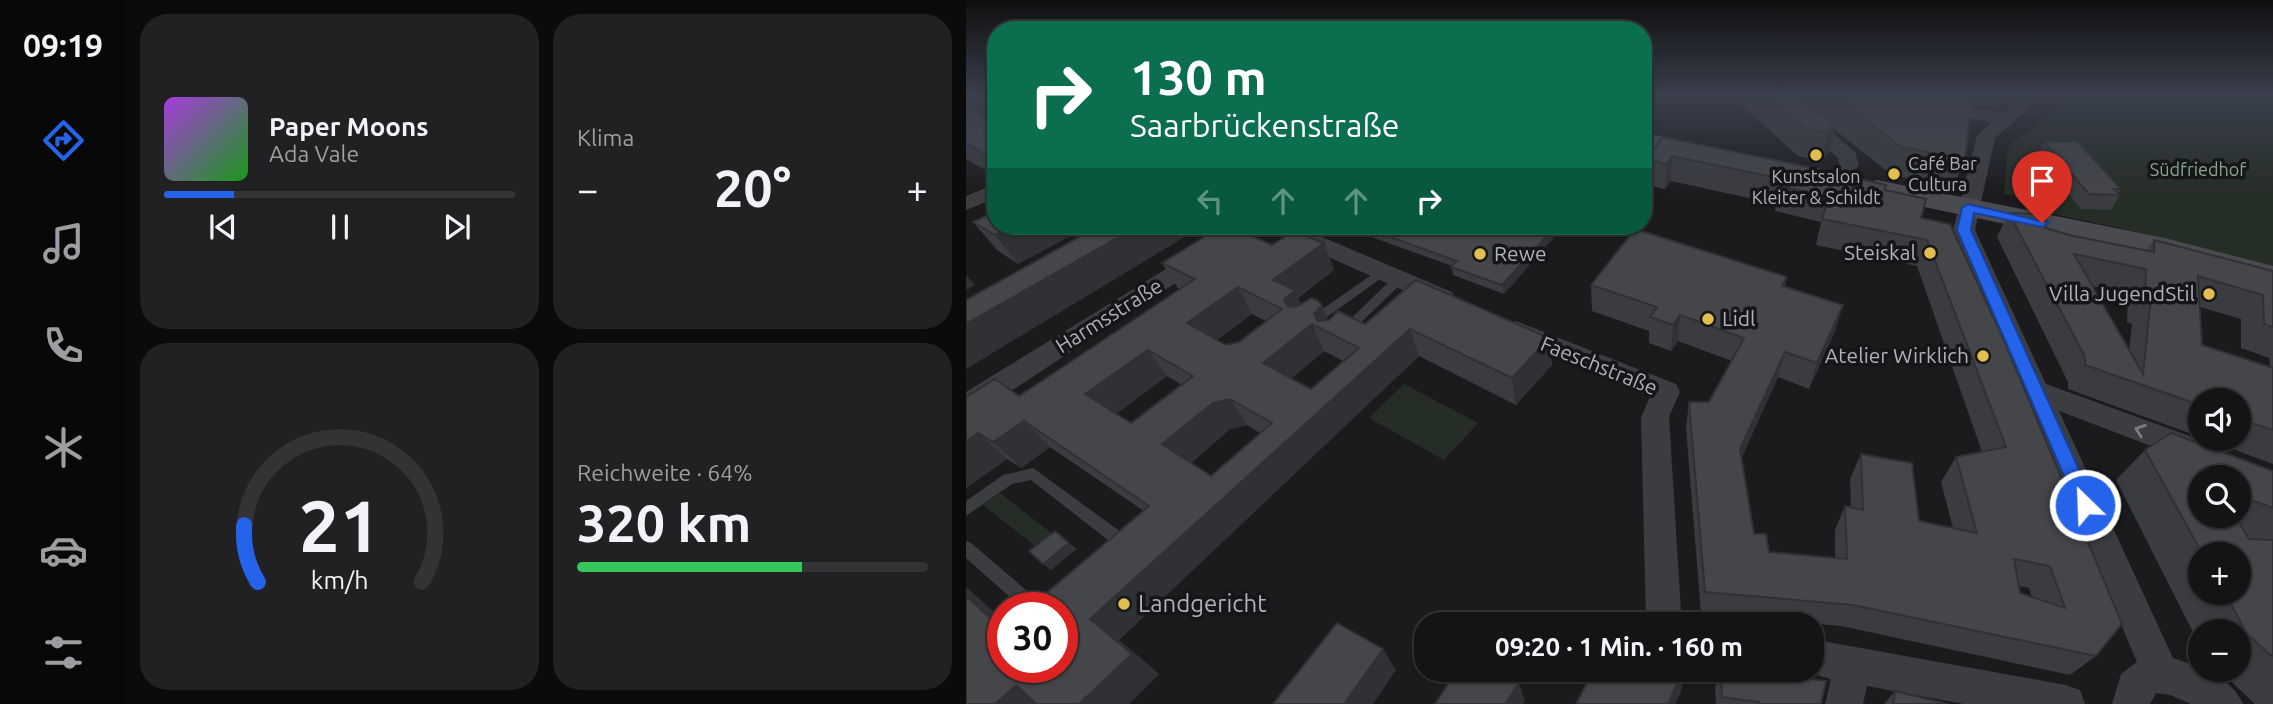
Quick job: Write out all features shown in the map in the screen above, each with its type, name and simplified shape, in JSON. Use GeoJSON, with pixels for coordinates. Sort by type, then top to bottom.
{"type":"FeatureCollection","features":[{"type":"Feature","properties":{"kind":"street"},"geometry":{"type":"LineString","coordinates":[[1816,129],[1848,156],[1849,165],[1833,181]]}},
{"type":"Feature","properties":{"kind":"street"},"geometry":{"type":"LineString","coordinates":[[1994,129],[1986,136],[1968,208],[1964,230],[1966,237],[2161,674]]}},
{"type":"Feature","properties":{"kind":"street"},"geometry":{"type":"LineString","coordinates":[[1652,142],[1732,161]]}},
{"type":"Feature","properties":{"kind":"street"},"geometry":{"type":"LineString","coordinates":[[1803,176],[2165,248],[2273,277]]}},
{"type":"Feature","properties":{"kind":"street"},"geometry":{"type":"LineString","coordinates":[[967,202],[987,194]]}},
{"type":"Feature","properties":{"kind":"street","name":"Harmsstraße"},"geometry":{"type":"LineString","coordinates":[[966,406],[1237,235]]}},
{"type":"Feature","properties":{"kind":"street","name":"Faeschstraße"},"geometry":{"type":"LineString","coordinates":[[1299,235],[1562,352],[1666,392],[1655,417]]}},
{"type":"Feature","properties":{"kind":"street"},"geometry":{"type":"LineString","coordinates":[[2035,391],[2223,461]]}},
{"type":"Feature","properties":{"kind":"street"},"geometry":{"type":"LineString","coordinates":[[1655,417],[1664,612]]}},
{"type":"Feature","properties":{"kind":"street"},"geometry":{"type":"LineString","coordinates":[[1824,659],[2066,704]]}},
{"type":"Feature","properties":{"kind":"street"},"geometry":{"type":"LineString","coordinates":[[1844,704],[1853,663]]}},
{"type":"Feature","properties":{"kind":"street"},"geometry":{"type":"LineString","coordinates":[[2131,704],[2136,686],[2147,678],[2161,674],[2183,678],[2206,689],[2224,704]]}},
{"type":"Feature","properties":{"kind":"lane"},"geometry":{"type":"LineString","coordinates":[[1305,328],[1391,275]]}},
{"type":"Feature","properties":{"kind":"lane"},"geometry":{"type":"LineString","coordinates":[[1334,342],[1391,275]]}},
{"type":"Feature","properties":{"kind":"lane"},"geometry":{"type":"LineString","coordinates":[[966,509],[1007,479],[1033,474],[1120,540],[1100,557]]}},
{"type":"Feature","properties":{"kind":"lane"},"geometry":{"type":"LineString","coordinates":[[966,548],[1017,592]]}},
{"type":"Feature","properties":{"kind":"green space","name":"Südfriedhof"},"geometry":{"type":"Polygon","coordinates":[[[2030,129],[2273,129],[2273,267],[2169,239],[2041,211],[2040,201],[2004,194],[2008,147],[2030,129]]]}},
{"type":"Feature","properties":{"kind":"green space"},"geometry":{"type":"Polygon","coordinates":[[[1404,384],[1478,423],[1444,460],[1369,418],[1404,384]]]}},
{"type":"Feature","properties":{"kind":"green space"},"geometry":{"type":"Polygon","coordinates":[[[1000,493],[1055,536],[1039,549],[983,505],[1000,493]]]}},
{"type":"Feature","properties":{"kind":"building"},"geometry":{"type":"Polygon","coordinates":[[[966,129],[987,129],[987,155],[966,143],[966,129]]]}},
{"type":"Feature","properties":{"kind":"building"},"geometry":{"type":"Polygon","coordinates":[[[1808,129],[1832,129],[1828,133],[1808,129]]]}},
{"type":"Feature","properties":{"kind":"building"},"geometry":{"type":"Polygon","coordinates":[[[1877,129],[1968,129],[1965,159],[1901,147],[1877,129]]]}},
{"type":"Feature","properties":{"kind":"building"},"geometry":{"type":"Polygon","coordinates":[[[1663,137],[1886,185],[1885,190],[1926,199],[1921,218],[1950,224],[2004,340],[2122,624],[2096,656],[1853,605],[1705,592],[1689,402],[1709,402],[1744,338],[1680,315],[1673,325],[1650,317],[1657,307],[1591,285],[1630,235],[1652,234],[1787,277],[1782,286],[1843,305],[1817,363],[1785,352],[1740,449],[1754,534],[1766,534],[1769,552],[1847,559],[1845,506],[1863,510],[1861,454],[1912,463],[1919,521],[1977,533],[1956,457],[2006,447],[1927,240],[1822,219],[1829,197],[1780,186],[1783,179],[1672,156],[1667,164],[1652,160],[1652,151],[1663,137]],[[2014,559],[2020,593],[2065,608],[2050,566],[2014,559]]]}},
{"type":"Feature","properties":{"kind":"building"},"geometry":{"type":"Polygon","coordinates":[[[2077,141],[2121,189],[2114,189],[2120,195],[2089,194],[2044,142],[2077,141]]]}},
{"type":"Feature","properties":{"kind":"building"},"geometry":{"type":"Polygon","coordinates":[[[2009,213],[2046,214],[2046,228],[2069,235],[2154,252],[2154,240],[2273,271],[2273,327],[2264,324],[2263,295],[2198,276],[2202,345],[2273,368],[2273,430],[2251,422],[2251,388],[2188,388],[2188,401],[2085,365],[2085,357],[2009,213]],[[2074,254],[2143,374],[2151,299],[2145,298],[2146,269],[2074,254]]]}},
{"type":"Feature","properties":{"kind":"building"},"geometry":{"type":"Polygon","coordinates":[[[987,215],[987,230],[973,222],[987,215]]]}},
{"type":"Feature","properties":{"kind":"building"},"geometry":{"type":"Polygon","coordinates":[[[1083,235],[1122,235],[966,324],[966,300],[1083,235]]]}},
{"type":"Feature","properties":{"kind":"building"},"geometry":{"type":"Polygon","coordinates":[[[1207,235],[1250,235],[1272,245],[1287,235],[1309,235],[1308,237],[1324,243],[1273,280],[1295,290],[1284,300],[1288,307],[1298,306],[1311,298],[1317,300],[1322,305],[1314,314],[1318,321],[1329,320],[1338,311],[1365,324],[1416,280],[1549,338],[1512,378],[1410,329],[1090,619],[1132,654],[1079,704],[1036,704],[1016,685],[995,704],[966,704],[966,596],[987,615],[987,683],[1078,683],[1078,592],[1048,592],[1149,506],[1024,421],[993,442],[978,433],[966,442],[966,397],[995,379],[1019,396],[1195,279],[1162,263],[1207,235]],[[1238,287],[1187,323],[1226,345],[1239,342],[1282,309],[1238,287]],[[1312,324],[1263,363],[1311,389],[1359,348],[1312,324]],[[1148,350],[1085,394],[1131,423],[1193,376],[1148,350]],[[1230,399],[1213,403],[1162,444],[1211,476],[1272,423],[1230,399]]]}},
{"type":"Feature","properties":{"kind":"building"},"geometry":{"type":"Polygon","coordinates":[[[1385,235],[1548,235],[1502,285],[1451,267],[1457,261],[1385,235]]]}},
{"type":"Feature","properties":{"kind":"building"},"geometry":{"type":"Polygon","coordinates":[[[2171,433],[2188,439],[2188,451],[2219,451],[2273,471],[2273,508],[2251,500],[2251,465],[2188,465],[2188,528],[2145,450],[2171,433]]]}},
{"type":"Feature","properties":{"kind":"building"},"geometry":{"type":"Polygon","coordinates":[[[2188,528],[2242,528],[2249,539],[2273,540],[2273,657],[2251,638],[2251,619],[2239,619],[2231,605],[2251,605],[2251,542],[2196,542],[2188,528]]]}},
{"type":"Feature","properties":{"kind":"building"},"geometry":{"type":"Polygon","coordinates":[[[1055,531],[1069,543],[1043,564],[1029,551],[1055,531]]]}},
{"type":"Feature","properties":{"kind":"building"},"geometry":{"type":"Polygon","coordinates":[[[1337,623],[1383,649],[1344,704],[1273,704],[1337,623]]]}},
{"type":"Feature","properties":{"kind":"building"},"geometry":{"type":"Polygon","coordinates":[[[1826,681],[1821,704],[1758,704],[1759,702],[1722,697],[1721,682],[1826,681]]]}},
{"type":"Feature","properties":{"kind":"building"},"geometry":{"type":"Polygon","coordinates":[[[1449,682],[1519,682],[1506,704],[1435,704],[1449,682]]]}},
{"type":"Feature","properties":{"kind":"building"},"geometry":{"type":"Polygon","coordinates":[[[1588,682],[1678,682],[1668,704],[1576,704],[1588,682]]]}},
{"type":"Feature","properties":{"kind":"building"},"geometry":{"type":"Polygon","coordinates":[[[1895,691],[1948,704],[1893,704],[1895,691]]]}},
{"type":"Feature","properties":{"kind":"place","name":"Kunstsalon Kleiter & Schildt"},"geometry":{"type":"Point","coordinates":[1816,155]}},
{"type":"Feature","properties":{"kind":"place","name":"Café Bar Cultura"},"geometry":{"type":"Point","coordinates":[1894,174]}},
{"type":"Feature","properties":{"kind":"place","name":"Steiskal"},"geometry":{"type":"Point","coordinates":[1930,253]}},
{"type":"Feature","properties":{"kind":"place","name":"Rewe"},"geometry":{"type":"Point","coordinates":[1480,254]}},
{"type":"Feature","properties":{"kind":"place","name":"Villa JugendStil"},"geometry":{"type":"Point","coordinates":[2209,294]}},
{"type":"Feature","properties":{"kind":"place","name":"Lidl"},"geometry":{"type":"Point","coordinates":[1708,319]}},
{"type":"Feature","properties":{"kind":"place","name":"Atelier Wirklich"},"geometry":{"type":"Point","coordinates":[1983,356]}},
{"type":"Feature","properties":{"kind":"place","name":"Landgericht"},"geometry":{"type":"Point","coordinates":[1124,604]}},
{"type":"Feature","properties":{"kind":"route"},"geometry":{"type":"LineString","coordinates":[[2042,223],[1968,208],[1964,230],[2085,505]]}}]}
